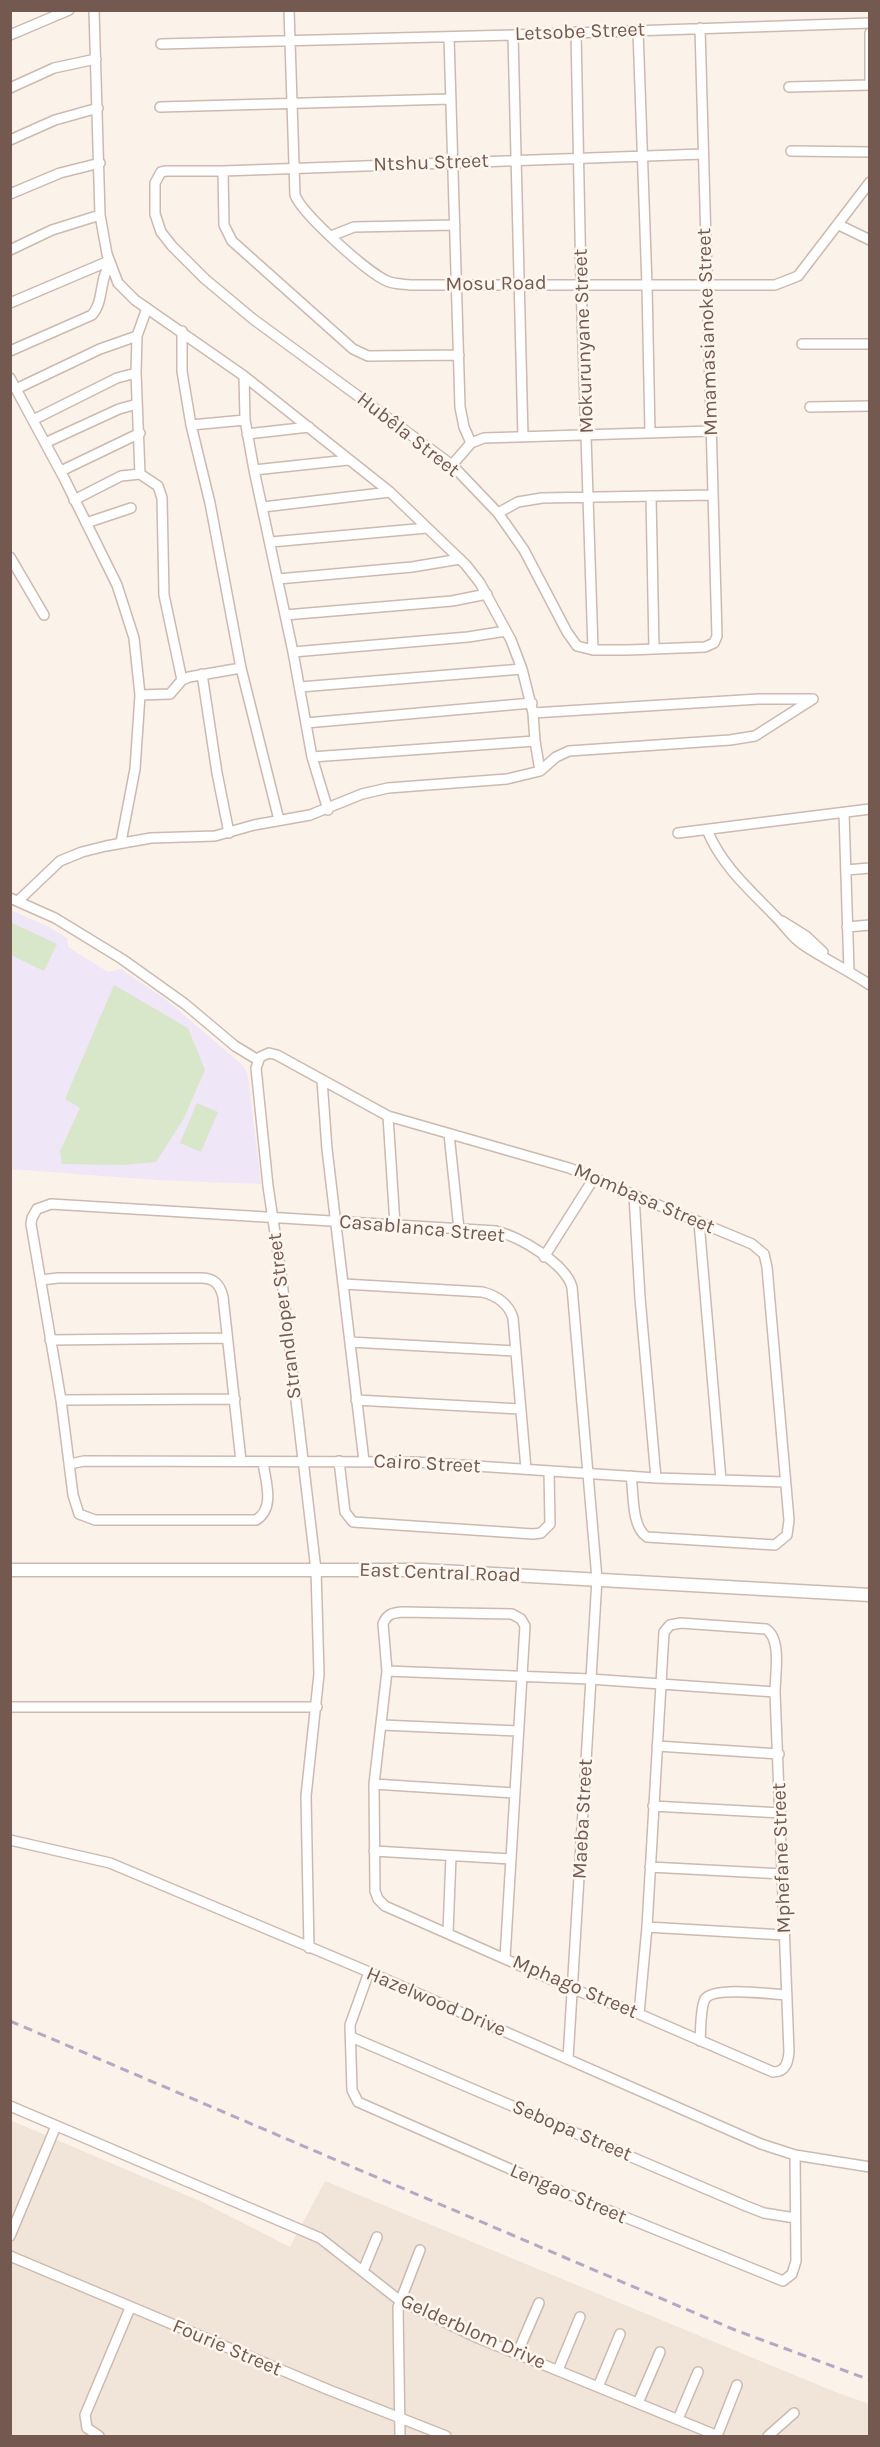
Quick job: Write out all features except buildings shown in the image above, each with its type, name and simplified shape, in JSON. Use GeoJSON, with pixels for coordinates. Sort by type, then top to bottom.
{"type":"FeatureCollection","features":[{"type":"Feature","properties":{"kind":"street"},"geometry":{"type":"LineString","coordinates":[[10,35],[69,10]]}},
{"type":"Feature","properties":{"kind":"street"},"geometry":{"type":"LineString","coordinates":[[94,10],[100,215],[109,263],[118,284],[147,308],[244,376],[390,492],[473,573],[506,631],[522,669],[533,708],[540,771]]}},
{"type":"Feature","properties":{"kind":"street","name":"Mosu Road"},"geometry":{"type":"LineString","coordinates":[[289,10],[293,168],[298,202],[331,236],[368,269],[386,281],[398,284],[457,285],[581,283],[647,286],[768,286],[798,276],[870,182]]}},
{"type":"Feature","properties":{"kind":"street","name":"Letsobe Street"},"geometry":{"type":"LineString","coordinates":[[161,44],[449,37],[870,22]]}},
{"type":"Feature","properties":{"kind":"street","name":"Mmamasianoke Street"},"geometry":{"type":"LineString","coordinates":[[654,648],[705,647],[714,642],[717,636],[700,28]]}},
{"type":"Feature","properties":{"kind":"street"},"geometry":{"type":"LineString","coordinates":[[638,30],[650,433]]}},
{"type":"Feature","properties":{"kind":"street","name":"Mokurunyane Street"},"geometry":{"type":"LineString","coordinates":[[576,32],[581,283],[593,650]]}},
{"type":"Feature","properties":{"kind":"street"},"geometry":{"type":"LineString","coordinates":[[789,87],[870,84],[870,33]]}},
{"type":"Feature","properties":{"kind":"street"},"geometry":{"type":"LineString","coordinates":[[513,35],[524,437]]}},
{"type":"Feature","properties":{"kind":"street"},"geometry":{"type":"LineString","coordinates":[[449,37],[461,417],[471,443]]}},
{"type":"Feature","properties":{"kind":"street"},"geometry":{"type":"LineString","coordinates":[[10,88],[54,68],[96,59]]}},
{"type":"Feature","properties":{"kind":"street"},"geometry":{"type":"LineString","coordinates":[[160,107],[451,99]]}},
{"type":"Feature","properties":{"kind":"street"},"geometry":{"type":"LineString","coordinates":[[10,140],[55,120],[98,108]]}},
{"type":"Feature","properties":{"kind":"street"},"geometry":{"type":"LineString","coordinates":[[791,151],[870,152]]}},
{"type":"Feature","properties":{"kind":"street","name":"Ntshu Street"},"geometry":{"type":"LineString","coordinates":[[160,172],[703,154]]}},
{"type":"Feature","properties":{"kind":"street"},"geometry":{"type":"LineString","coordinates":[[10,194],[60,173],[100,163]]}},
{"type":"Feature","properties":{"kind":"street"},"geometry":{"type":"LineString","coordinates":[[223,171],[224,225],[232,241],[346,344],[360,354],[368,356],[459,355]]}},
{"type":"Feature","properties":{"kind":"street","name":"Hubêla Street"},"geometry":{"type":"LineString","coordinates":[[160,172],[154,191],[156,223],[186,260],[253,319],[452,465],[498,513],[524,550],[573,642],[577,646],[593,650]]}},
{"type":"Feature","properties":{"kind":"street"},"geometry":{"type":"LineString","coordinates":[[10,250],[52,230],[100,215]]}},
{"type":"Feature","properties":{"kind":"street"},"geometry":{"type":"LineString","coordinates":[[331,236],[354,227],[455,225]]}},
{"type":"Feature","properties":{"kind":"street"},"geometry":{"type":"LineString","coordinates":[[838,225],[870,240]]}},
{"type":"Feature","properties":{"kind":"street"},"geometry":{"type":"LineString","coordinates":[[10,303],[109,263]]}},
{"type":"Feature","properties":{"kind":"street"},"geometry":{"type":"LineString","coordinates":[[10,351],[67,327],[95,312],[103,277],[109,263]]}},
{"type":"Feature","properties":{"kind":"street"},"geometry":{"type":"LineString","coordinates":[[140,474],[136,373],[137,336],[147,308]]}},
{"type":"Feature","properties":{"kind":"street"},"geometry":{"type":"LineString","coordinates":[[182,331],[182,371],[191,425],[210,503],[241,668],[279,820]]}},
{"type":"Feature","properties":{"kind":"street"},"geometry":{"type":"LineString","coordinates":[[16,389],[100,349],[137,336]]}},
{"type":"Feature","properties":{"kind":"street"},"geometry":{"type":"LineString","coordinates":[[802,344],[870,344]]}},
{"type":"Feature","properties":{"kind":"street"},"geometry":{"type":"LineString","coordinates":[[33,420],[117,378],[136,373]]}},
{"type":"Feature","properties":{"kind":"street"},"geometry":{"type":"LineString","coordinates":[[244,376],[247,434],[293,652],[312,758],[328,810]]}},
{"type":"Feature","properties":{"kind":"street"},"geometry":{"type":"LineString","coordinates":[[10,378],[61,471],[117,585],[130,620],[138,658],[140,695],[135,769],[121,842]]}},
{"type":"Feature","properties":{"kind":"street"},"geometry":{"type":"LineString","coordinates":[[45,443],[119,409],[137,404]]}},
{"type":"Feature","properties":{"kind":"street"},"geometry":{"type":"LineString","coordinates":[[810,407],[870,406]]}},
{"type":"Feature","properties":{"kind":"street"},"geometry":{"type":"LineString","coordinates":[[191,425],[245,420]]}},
{"type":"Feature","properties":{"kind":"street"},"geometry":{"type":"LineString","coordinates":[[247,434],[309,427]]}},
{"type":"Feature","properties":{"kind":"street"},"geometry":{"type":"LineString","coordinates":[[452,465],[471,443],[484,438],[711,431]]}},
{"type":"Feature","properties":{"kind":"street"},"geometry":{"type":"LineString","coordinates":[[61,471],[140,433]]}},
{"type":"Feature","properties":{"kind":"street"},"geometry":{"type":"LineString","coordinates":[[254,470],[348,460]]}},
{"type":"Feature","properties":{"kind":"street"},"geometry":{"type":"LineString","coordinates":[[74,500],[121,476],[140,474],[158,486],[162,498],[164,595],[182,680]]}},
{"type":"Feature","properties":{"kind":"street"},"geometry":{"type":"LineString","coordinates":[[263,507],[390,492]]}},
{"type":"Feature","properties":{"kind":"street"},"geometry":{"type":"LineString","coordinates":[[498,513],[524,500],[713,495]]}},
{"type":"Feature","properties":{"kind":"street"},"geometry":{"type":"LineString","coordinates":[[593,650],[654,648],[651,496]]}},
{"type":"Feature","properties":{"kind":"street"},"geometry":{"type":"LineString","coordinates":[[86,523],[131,508]]}},
{"type":"Feature","properties":{"kind":"street"},"geometry":{"type":"LineString","coordinates":[[270,542],[427,528]]}},
{"type":"Feature","properties":{"kind":"street"},"geometry":{"type":"LineString","coordinates":[[278,579],[412,567],[460,559]]}},
{"type":"Feature","properties":{"kind":"street"},"geometry":{"type":"LineString","coordinates":[[12,561],[44,615]]}},
{"type":"Feature","properties":{"kind":"street"},"geometry":{"type":"LineString","coordinates":[[285,615],[452,601],[487,594]]}},
{"type":"Feature","properties":{"kind":"street"},"geometry":{"type":"LineString","coordinates":[[293,652],[468,637],[506,631]]}},
{"type":"Feature","properties":{"kind":"street"},"geometry":{"type":"LineString","coordinates":[[140,695],[170,694],[182,680],[202,674],[241,668]]}},
{"type":"Feature","properties":{"kind":"street"},"geometry":{"type":"LineString","coordinates":[[300,687],[522,669]]}},
{"type":"Feature","properties":{"kind":"street"},"geometry":{"type":"LineString","coordinates":[[202,674],[217,773],[229,832]]}},
{"type":"Feature","properties":{"kind":"street"},"geometry":{"type":"LineString","coordinates":[[258,1061],[122,959],[55,918],[15,899],[60,861],[82,852],[121,842],[215,836],[328,810],[362,794],[388,788],[507,779],[540,771],[556,757],[569,751],[730,740],[755,736],[813,699],[533,708],[306,723]]}},
{"type":"Feature","properties":{"kind":"street"},"geometry":{"type":"LineString","coordinates":[[312,758],[535,741]]}},
{"type":"Feature","properties":{"kind":"street"},"geometry":{"type":"LineString","coordinates":[[678,833],[870,808]]}},
{"type":"Feature","properties":{"kind":"street"},"geometry":{"type":"LineString","coordinates":[[844,813],[849,970]]}},
{"type":"Feature","properties":{"kind":"street"},"geometry":{"type":"LineString","coordinates":[[707,830],[715,850],[743,886],[777,918],[806,936],[831,960],[870,985]]}},
{"type":"Feature","properties":{"kind":"street"},"geometry":{"type":"LineString","coordinates":[[846,870],[870,868]]}},
{"type":"Feature","properties":{"kind":"street"},"geometry":{"type":"LineString","coordinates":[[847,927],[870,925]]}},
{"type":"Feature","properties":{"kind":"street","name":"Mombasa Street"},"geometry":{"type":"LineString","coordinates":[[258,1061],[264,1055],[273,1054],[388,1116],[569,1168],[752,1244],[762,1252],[765,1258],[789,1520],[789,1530],[785,1538],[776,1545],[763,1545],[647,1537],[642,1533],[638,1524],[631,1476]]}},
{"type":"Feature","properties":{"kind":"street","name":"Strandloper Street"},"geometry":{"type":"LineString","coordinates":[[258,1061],[273,1217],[316,1570],[317,1707],[306,1796],[309,1948]]}},
{"type":"Feature","properties":{"kind":"street"},"geometry":{"type":"LineString","coordinates":[[322,1080],[327,1149],[364,1461]]}},
{"type":"Feature","properties":{"kind":"street"},"geometry":{"type":"LineString","coordinates":[[388,1116],[395,1225]]}},
{"type":"Feature","properties":{"kind":"street"},"geometry":{"type":"LineString","coordinates":[[448,1134],[459,1229]]}},
{"type":"Feature","properties":{"kind":"street"},"geometry":{"type":"LineString","coordinates":[[544,1257],[594,1178]]}},
{"type":"Feature","properties":{"kind":"street"},"geometry":{"type":"LineString","coordinates":[[634,1195],[656,1478]]}},
{"type":"Feature","properties":{"kind":"street","name":"Casablanca Street"},"geometry":{"type":"LineString","coordinates":[[40,1280],[32,1224],[34,1214],[41,1206],[51,1204],[496,1231],[512,1235],[564,1271],[572,1287],[597,1579]]}},
{"type":"Feature","properties":{"kind":"street"},"geometry":{"type":"LineString","coordinates":[[699,1222],[721,1480]]}},
{"type":"Feature","properties":{"kind":"street"},"geometry":{"type":"LineString","coordinates":[[241,1461],[222,1292],[218,1284],[211,1279],[58,1278],[40,1280],[61,1400],[76,1510],[84,1517],[95,1520],[256,1520],[265,1513],[268,1506],[263,1462]]}},
{"type":"Feature","properties":{"kind":"street"},"geometry":{"type":"LineString","coordinates":[[344,1284],[486,1293],[497,1298],[510,1310],[526,1469]]}},
{"type":"Feature","properties":{"kind":"street"},"geometry":{"type":"LineString","coordinates":[[50,1340],[227,1338]]}},
{"type":"Feature","properties":{"kind":"street"},"geometry":{"type":"LineString","coordinates":[[350,1342],[515,1351]]}},
{"type":"Feature","properties":{"kind":"street"},"geometry":{"type":"LineString","coordinates":[[61,1400],[235,1399]]}},
{"type":"Feature","properties":{"kind":"street"},"geometry":{"type":"LineString","coordinates":[[356,1400],[520,1409]]}},
{"type":"Feature","properties":{"kind":"street","name":"Cairo Street"},"geometry":{"type":"LineString","coordinates":[[70,1464],[84,1461],[364,1461],[656,1478],[785,1482]]}},
{"type":"Feature","properties":{"kind":"street"},"geometry":{"type":"LineString","coordinates":[[339,1461],[345,1512],[353,1522],[532,1534],[541,1533],[550,1524],[549,1471]]}},
{"type":"Feature","properties":{"kind":"street","name":"East Central Road"},"geometry":{"type":"LineString","coordinates":[[10,1570],[422,1570],[870,1595]]}},
{"type":"Feature","properties":{"kind":"street","name":"Maeba Street"},"geometry":{"type":"LineString","coordinates":[[568,2059],[597,1579]]}},
{"type":"Feature","properties":{"kind":"street"},"geometry":{"type":"LineString","coordinates":[[505,1958],[525,1626],[517,1616],[391,1613],[384,1620],[383,1639],[387,1671],[374,1784],[374,1851],[511,1858]]}},
{"type":"Feature","properties":{"kind":"street","name":"Mphefane Street"},"geometry":{"type":"LineString","coordinates":[[659,1686],[662,1638],[666,1628],[670,1625],[681,1623],[766,1629],[772,1634],[775,1646],[788,2060],[786,2066],[779,2072],[766,2069]]}},
{"type":"Feature","properties":{"kind":"street"},"geometry":{"type":"LineString","coordinates":[[387,1671],[590,1679],[659,1686],[775,1692]]}},
{"type":"Feature","properties":{"kind":"street"},"geometry":{"type":"LineString","coordinates":[[639,2014],[647,1927],[659,1686]]}},
{"type":"Feature","properties":{"kind":"street"},"geometry":{"type":"LineString","coordinates":[[10,1707],[317,1707]]}},
{"type":"Feature","properties":{"kind":"street"},"geometry":{"type":"LineString","coordinates":[[382,1725],[518,1731]]}},
{"type":"Feature","properties":{"kind":"street"},"geometry":{"type":"LineString","coordinates":[[657,1746],[779,1754]]}},
{"type":"Feature","properties":{"kind":"street"},"geometry":{"type":"LineString","coordinates":[[374,1784],[514,1793]]}},
{"type":"Feature","properties":{"kind":"street"},"geometry":{"type":"LineString","coordinates":[[653,1806],[781,1813]]}},
{"type":"Feature","properties":{"kind":"street","name":"Hazelwood Drive"},"geometry":{"type":"LineString","coordinates":[[10,1840],[110,1863],[369,1972],[761,2144],[795,2155],[865,2167]]}},
{"type":"Feature","properties":{"kind":"street","name":"Mphago Street"},"geometry":{"type":"LineString","coordinates":[[374,1851],[375,1891],[378,1899],[385,1906],[573,1989],[639,2014],[766,2069]]}},
{"type":"Feature","properties":{"kind":"street"},"geometry":{"type":"LineString","coordinates":[[448,1933],[451,1856]]}},
{"type":"Feature","properties":{"kind":"street"},"geometry":{"type":"LineString","coordinates":[[650,1867],[783,1874]]}},
{"type":"Feature","properties":{"kind":"street"},"geometry":{"type":"LineString","coordinates":[[647,1927],[784,1935]]}},
{"type":"Feature","properties":{"kind":"street","name":"Lengao Street"},"geometry":{"type":"LineString","coordinates":[[369,1972],[351,2016],[352,2090],[355,2098],[364,2106],[558,2190],[779,2281],[789,2278],[795,2268],[795,2155]]}},
{"type":"Feature","properties":{"kind":"street"},"geometry":{"type":"LineString","coordinates":[[700,2041],[703,2006],[711,1994],[722,1992],[787,1995]]}},
{"type":"Feature","properties":{"kind":"street","name":"Sebopa Street"},"geometry":{"type":"LineString","coordinates":[[351,2037],[746,2206],[764,2213],[795,2218]]}},
{"type":"Feature","properties":{"kind":"street","name":"Gelderblom Drive"},"geometry":{"type":"LineString","coordinates":[[10,2106],[309,2233],[328,2243],[399,2300],[517,2354],[718,2436]]}},
{"type":"Feature","properties":{"kind":"street"},"geometry":{"type":"LineString","coordinates":[[10,2236],[56,2126]]}},
{"type":"Feature","properties":{"kind":"street"},"geometry":{"type":"LineString","coordinates":[[363,2271],[377,2237]]}},
{"type":"Feature","properties":{"kind":"street"},"geometry":{"type":"LineString","coordinates":[[400,2436],[397,2330],[399,2300],[420,2250]]}},
{"type":"Feature","properties":{"kind":"street","name":"Fourie Street"},"geometry":{"type":"LineString","coordinates":[[10,2256],[130,2308],[446,2436]]}},
{"type":"Feature","properties":{"kind":"street"},"geometry":{"type":"LineString","coordinates":[[517,2354],[539,2303]]}},
{"type":"Feature","properties":{"kind":"street"},"geometry":{"type":"LineString","coordinates":[[99,2436],[87,2428],[85,2415],[130,2308]]}},
{"type":"Feature","properties":{"kind":"street"},"geometry":{"type":"LineString","coordinates":[[558,2370],[580,2317]]}},
{"type":"Feature","properties":{"kind":"street"},"geometry":{"type":"LineString","coordinates":[[598,2386],[620,2334]]}},
{"type":"Feature","properties":{"kind":"street"},"geometry":{"type":"LineString","coordinates":[[638,2403],[660,2352]]}},
{"type":"Feature","properties":{"kind":"street"},"geometry":{"type":"LineString","coordinates":[[678,2420],[698,2372]]}},
{"type":"Feature","properties":{"kind":"street"},"geometry":{"type":"LineString","coordinates":[[718,2436],[737,2385]]}},
{"type":"Feature","properties":{"kind":"street"},"geometry":{"type":"LineString","coordinates":[[768,2436],[794,2413]]}},
{"type":"Feature","properties":{"kind":"shaded area"},"geometry":{"type":"Polygon","coordinates":[[[10,910],[49,927],[67,938],[68,947],[108,972],[121,969],[165,999],[240,1063],[248,1076],[261,1184],[156,1180],[11,1169],[10,910]]]}},
{"type":"Feature","properties":{"kind":"shaded area"},"geometry":{"type":"Polygon","coordinates":[[[10,2120],[200,2201],[290,2247],[325,2181],[869,2404],[869,2436],[11,2436],[10,2120]]]}},
{"type":"Feature","properties":{"kind":"green space"},"geometry":{"type":"Polygon","coordinates":[[[10,922],[57,944],[44,971],[11,955],[10,922]]]}},
{"type":"Feature","properties":{"kind":"green space"},"geometry":{"type":"Polygon","coordinates":[[[114,985],[188,1028],[205,1070],[184,1118],[156,1162],[125,1165],[62,1164],[60,1151],[80,1108],[65,1099],[114,985]]]}},
{"type":"Feature","properties":{"kind":"green space"},"geometry":{"type":"Polygon","coordinates":[[[197,1103],[218,1112],[201,1152],[180,1143],[197,1103]]]}},
{"type":"Feature","properties":{"kind":"railway"},"geometry":{"type":"LineString","coordinates":[[10,2021],[735,2330],[870,2380]]}}]}
